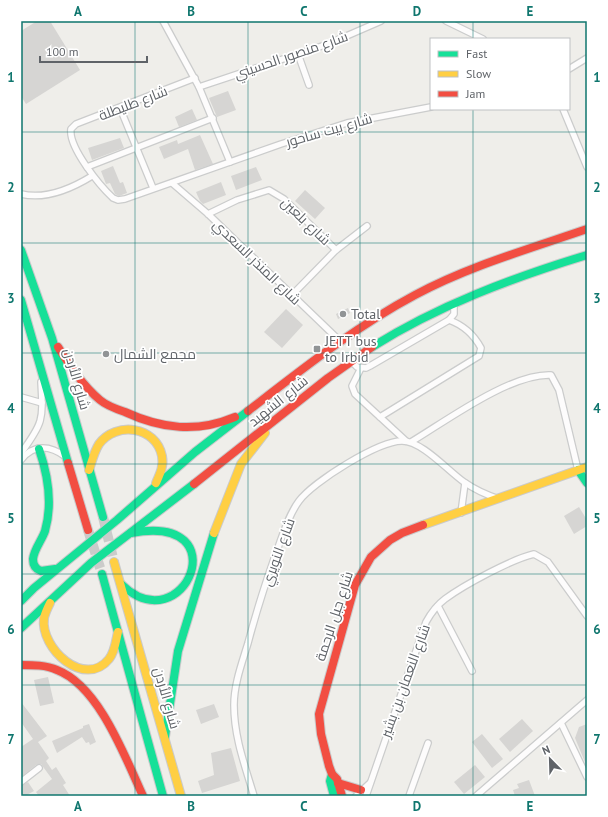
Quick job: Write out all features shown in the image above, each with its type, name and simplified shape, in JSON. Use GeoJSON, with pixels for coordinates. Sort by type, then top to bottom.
{"type":"FeatureCollection","features":[{"type":"Feature","properties":{"kind":"main road","name":"شارع الشهيد"},"geometry":{"type":"LineString","coordinates":[[21,601],[34,588],[196,452],[305,367],[397,305],[451,277],[489,262],[587,229]]}},
{"type":"Feature","properties":{"kind":"main road","name":"شارع الأردن"},"geometry":{"type":"LineString","coordinates":[[21,250],[52,338],[103,517]]}},
{"type":"Feature","properties":{"kind":"main road","name":"شارع الشهيد"},"geometry":{"type":"LineString","coordinates":[[21,628],[91,563],[276,420],[302,397],[351,361],[401,329],[454,304],[525,275],[587,255]]}},
{"type":"Feature","properties":{"kind":"main road"},"geometry":{"type":"LineString","coordinates":[[21,300],[88,530]]}},
{"type":"Feature","properties":{"kind":"main road"},"geometry":{"type":"LineString","coordinates":[[52,338],[73,371],[101,401],[134,417],[178,429],[212,426],[228,421],[257,404]]}},
{"type":"Feature","properties":{"kind":"main road"},"geometry":{"type":"LineString","coordinates":[[165,737],[178,651],[221,513],[241,464],[276,420]]}},
{"type":"Feature","properties":{"kind":"main road"},"geometry":{"type":"LineString","coordinates":[[89,470],[96,449],[108,434],[126,429],[132,429],[147,434],[159,447],[163,465],[162,473],[155,484],[139,501]]}},
{"type":"Feature","properties":{"kind":"main road"},"geometry":{"type":"LineString","coordinates":[[39,449],[48,483],[50,505],[45,532],[34,555],[33,562],[35,567],[40,571],[46,572],[60,566]]}},
{"type":"Feature","properties":{"kind":"main road","name":"شارع جبل الرحمة"},"geometry":{"type":"LineString","coordinates":[[342,796],[338,783],[332,774],[321,734],[320,705],[355,585],[371,557],[390,540],[402,533],[587,467]]}},
{"type":"Feature","properties":{"kind":"main road"},"geometry":{"type":"LineString","coordinates":[[578,470],[587,482]]}},
{"type":"Feature","properties":{"kind":"main road"},"geometry":{"type":"LineString","coordinates":[[119,580],[134,596],[145,600],[157,600],[168,597],[183,587],[189,580],[193,570],[193,560],[190,547],[184,539],[176,534],[154,529],[129,533]]}},
{"type":"Feature","properties":{"kind":"main road","name":"شارع الأردن"},"geometry":{"type":"LineString","coordinates":[[114,562],[181,796]]}},
{"type":"Feature","properties":{"kind":"main road"},"geometry":{"type":"LineString","coordinates":[[102,574],[163,796]]}},
{"type":"Feature","properties":{"kind":"main road"},"geometry":{"type":"LineString","coordinates":[[58,593],[46,611],[45,628],[52,649],[57,655],[71,665],[87,669],[97,668],[104,664],[113,651],[118,630]]}},
{"type":"Feature","properties":{"kind":"main road"},"geometry":{"type":"LineString","coordinates":[[21,665],[39,665],[63,672],[72,677],[86,689],[102,711],[143,796]]}},
{"type":"Feature","properties":{"kind":"main road","name":"شارع جبل الرحمة"},"geometry":{"type":"LineString","coordinates":[[332,774],[330,781],[334,796]]}},
{"type":"Feature","properties":{"kind":"main road"},"geometry":{"type":"LineString","coordinates":[[338,783],[361,794]]}},
{"type":"Feature","properties":{"kind":"street"},"geometry":{"type":"LineString","coordinates":[[163,21],[200,86],[230,162]]}},
{"type":"Feature","properties":{"kind":"street","name":"شارع منصور الحسيني"},"geometry":{"type":"LineString","coordinates":[[200,86],[328,44],[381,21]]}},
{"type":"Feature","properties":{"kind":"street"},"geometry":{"type":"LineString","coordinates":[[446,21],[482,38]]}},
{"type":"Feature","properties":{"kind":"street"},"geometry":{"type":"LineString","coordinates":[[298,54],[309,85]]}},
{"type":"Feature","properties":{"kind":"street"},"geometry":{"type":"LineString","coordinates":[[570,68],[587,58]]}},
{"type":"Feature","properties":{"kind":"street","name":"شارع طليطلة"},"geometry":{"type":"LineString","coordinates":[[87,167],[73,142],[71,129],[76,124],[196,78]]}},
{"type":"Feature","properties":{"kind":"street","name":"شارع بيت ساحور"},"geometry":{"type":"LineString","coordinates":[[92,176],[111,196],[120,200],[347,123],[430,107]]}},
{"type":"Feature","properties":{"kind":"street"},"geometry":{"type":"LineString","coordinates":[[120,108],[154,188]]}},
{"type":"Feature","properties":{"kind":"street"},"geometry":{"type":"LineString","coordinates":[[563,110],[587,167]]}},
{"type":"Feature","properties":{"kind":"street"},"geometry":{"type":"LineString","coordinates":[[21,194],[30,196],[53,193],[74,186],[92,176],[87,167],[212,118]]}},
{"type":"Feature","properties":{"kind":"street","name":"شارع المنذر السعدي"},"geometry":{"type":"LineString","coordinates":[[172,183],[208,214],[341,342]]}},
{"type":"Feature","properties":{"kind":"street","name":"شارع بلعين"},"geometry":{"type":"LineString","coordinates":[[208,214],[257,192],[269,190],[284,199],[336,250]]}},
{"type":"Feature","properties":{"kind":"street"},"geometry":{"type":"LineString","coordinates":[[292,295],[336,250],[367,226]]}},
{"type":"Feature","properties":{"kind":"street"},"geometry":{"type":"LineString","coordinates":[[351,361],[357,367],[361,368],[370,366],[449,320],[454,314],[454,304]]}},
{"type":"Feature","properties":{"kind":"street"},"geometry":{"type":"LineString","coordinates":[[380,417],[479,356],[481,348],[471,335],[461,326],[449,320]]}},
{"type":"Feature","properties":{"kind":"street"},"geometry":{"type":"LineString","coordinates":[[21,453],[32,440],[42,420],[40,365]]}},
{"type":"Feature","properties":{"kind":"street"},"geometry":{"type":"LineString","coordinates":[[361,368],[358,376],[353,382],[352,390],[380,417],[409,442],[465,483],[499,499]]}},
{"type":"Feature","properties":{"kind":"street"},"geometry":{"type":"LineString","coordinates":[[409,442],[501,388],[540,374],[551,375],[558,390],[578,470]]}},
{"type":"Feature","properties":{"kind":"street"},"geometry":{"type":"LineString","coordinates":[[21,397],[42,403]]}},
{"type":"Feature","properties":{"kind":"street"},"geometry":{"type":"LineString","coordinates":[[32,440],[39,449]]}},
{"type":"Feature","properties":{"kind":"street","name":"شارع النويري"},"geometry":{"type":"LineString","coordinates":[[254,796],[239,749],[234,726],[234,703],[238,676],[253,624],[287,522],[293,509],[305,493],[320,481],[367,453],[391,442],[409,442]]}},
{"type":"Feature","properties":{"kind":"street"},"geometry":{"type":"LineString","coordinates":[[21,460],[31,451],[48,448],[56,450],[68,459]]}},
{"type":"Feature","properties":{"kind":"street"},"geometry":{"type":"LineString","coordinates":[[461,513],[465,483]]}},
{"type":"Feature","properties":{"kind":"street","name":"شارع النعمان بن بشير"},"geometry":{"type":"LineString","coordinates":[[361,794],[370,783],[426,622],[445,599],[477,580],[534,554],[545,559],[552,565],[587,616]]}},
{"type":"Feature","properties":{"kind":"street"},"geometry":{"type":"LineString","coordinates":[[21,596],[34,588]]}},
{"type":"Feature","properties":{"kind":"street"},"geometry":{"type":"LineString","coordinates":[[438,606],[472,671]]}},
{"type":"Feature","properties":{"kind":"street"},"geometry":{"type":"LineString","coordinates":[[476,796],[587,700]]}},
{"type":"Feature","properties":{"kind":"street"},"geometry":{"type":"LineString","coordinates":[[561,723],[587,777]]}},
{"type":"Feature","properties":{"kind":"street"},"geometry":{"type":"LineString","coordinates":[[409,796],[428,743]]}},
{"type":"Feature","properties":{"kind":"street"},"geometry":{"type":"LineString","coordinates":[[21,782],[39,768]]}},
{"type":"Feature","properties":{"kind":"street"},"geometry":{"type":"LineString","coordinates":[[139,787],[140,796]]}},
{"type":"Feature","properties":{"kind":"building"},"geometry":{"type":"Polygon","coordinates":[[[37,21],[50,21],[80,70],[26,104],[21,96],[21,31],[37,21]]]}},
{"type":"Feature","properties":{"kind":"building"},"geometry":{"type":"Polygon","coordinates":[[[228,91],[236,110],[217,117],[209,98],[228,91]]]}},
{"type":"Feature","properties":{"kind":"building"},"geometry":{"type":"Polygon","coordinates":[[[192,109],[197,120],[179,127],[175,117],[192,109]]]}},
{"type":"Feature","properties":{"kind":"building"},"geometry":{"type":"Polygon","coordinates":[[[200,135],[213,164],[195,170],[188,149],[164,159],[159,147],[177,140],[178,144],[200,135]]]}},
{"type":"Feature","properties":{"kind":"building"},"geometry":{"type":"Polygon","coordinates":[[[120,138],[124,148],[92,160],[88,148],[120,138]]]}},
{"type":"Feature","properties":{"kind":"building"},"geometry":{"type":"Polygon","coordinates":[[[113,166],[120,183],[123,182],[127,193],[119,196],[115,194],[110,183],[106,184],[101,171],[113,166]]]}},
{"type":"Feature","properties":{"kind":"building"},"geometry":{"type":"Polygon","coordinates":[[[256,167],[262,180],[236,190],[231,176],[256,167]]]}},
{"type":"Feature","properties":{"kind":"building"},"geometry":{"type":"Polygon","coordinates":[[[221,182],[226,195],[203,204],[196,192],[221,182]]]}},
{"type":"Feature","properties":{"kind":"building"},"geometry":{"type":"Polygon","coordinates":[[[305,190],[325,208],[315,219],[295,201],[305,190]]]}},
{"type":"Feature","properties":{"kind":"building","name":"Total"},"geometry":{"type":"Polygon","coordinates":[[[348,308],[350,313],[338,319],[336,314],[348,308]]]}},
{"type":"Feature","properties":{"kind":"building"},"geometry":{"type":"Polygon","coordinates":[[[286,309],[303,325],[282,348],[264,332],[286,309]]]}},
{"type":"Feature","properties":{"kind":"building"},"geometry":{"type":"Polygon","coordinates":[[[579,507],[587,520],[587,526],[574,534],[564,516],[579,507]]]}},
{"type":"Feature","properties":{"kind":"building"},"geometry":{"type":"Polygon","coordinates":[[[48,677],[54,703],[40,706],[34,680],[48,677]]]}},
{"type":"Feature","properties":{"kind":"building"},"geometry":{"type":"Polygon","coordinates":[[[21,702],[47,736],[38,742],[49,758],[46,761],[52,770],[56,767],[66,783],[63,785],[70,796],[39,796],[36,792],[52,779],[41,764],[36,765],[21,777],[21,747],[33,739],[21,722],[21,702]]]}},
{"type":"Feature","properties":{"kind":"building"},"geometry":{"type":"Polygon","coordinates":[[[214,704],[219,717],[201,724],[196,710],[214,704]]]}},
{"type":"Feature","properties":{"kind":"building"},"geometry":{"type":"Polygon","coordinates":[[[522,719],[533,731],[510,752],[499,739],[522,719]]]}},
{"type":"Feature","properties":{"kind":"building"},"geometry":{"type":"Polygon","coordinates":[[[89,724],[96,742],[90,745],[89,742],[86,743],[82,737],[57,753],[52,741],[89,724]]]}},
{"type":"Feature","properties":{"kind":"building"},"geometry":{"type":"Polygon","coordinates":[[[587,724],[587,767],[575,738],[579,727],[587,724]]]}},
{"type":"Feature","properties":{"kind":"building"},"geometry":{"type":"Polygon","coordinates":[[[482,734],[503,759],[492,768],[472,742],[482,734]]]}},
{"type":"Feature","properties":{"kind":"building"},"geometry":{"type":"Polygon","coordinates":[[[231,748],[240,781],[202,793],[198,781],[214,775],[211,753],[231,748]]]}},
{"type":"Feature","properties":{"kind":"building"},"geometry":{"type":"Polygon","coordinates":[[[475,765],[485,777],[464,794],[454,782],[475,765]]]}},
{"type":"Feature","properties":{"kind":"building"},"geometry":{"type":"Polygon","coordinates":[[[529,780],[535,796],[515,796],[513,790],[519,788],[517,784],[529,780]]]}},
{"type":"Feature","properties":{"kind":"building"},"geometry":{"type":"Polygon","coordinates":[[[28,782],[34,791],[25,796],[21,796],[21,786],[28,782]]]}},
{"type":"Feature","properties":{"kind":"tunnel"},"geometry":{"type":"LineString","coordinates":[[103,517],[114,562]]}},
{"type":"Feature","properties":{"kind":"tunnel"},"geometry":{"type":"LineString","coordinates":[[88,530],[102,574]]}},
{"type":"Feature","properties":{"kind":"traffic: fast"},"geometry":{"type":"LineString","coordinates":[[21,250],[52,338],[103,517]]}},
{"type":"Feature","properties":{"kind":"traffic: fast"},"geometry":{"type":"LineString","coordinates":[[372,347],[397,332],[450,305],[531,273],[587,255]]}},
{"type":"Feature","properties":{"kind":"traffic: fast"},"geometry":{"type":"LineString","coordinates":[[21,300],[68,463]]}},
{"type":"Feature","properties":{"kind":"traffic: fast"},"geometry":{"type":"LineString","coordinates":[[21,601],[34,588],[117,520],[195,452],[248,411]]}},
{"type":"Feature","properties":{"kind":"traffic: fast"},"geometry":{"type":"LineString","coordinates":[[39,449],[47,479],[49,510],[45,531],[35,552],[33,561],[36,568],[41,571],[55,569]]}},
{"type":"Feature","properties":{"kind":"traffic: fast"},"geometry":{"type":"LineString","coordinates":[[578,470],[587,483]]}},
{"type":"Feature","properties":{"kind":"traffic: fast"},"geometry":{"type":"LineString","coordinates":[[21,628],[91,563],[194,484]]}},
{"type":"Feature","properties":{"kind":"traffic: fast"},"geometry":{"type":"LineString","coordinates":[[121,584],[144,598],[164,599],[181,589],[190,574],[192,556],[184,541],[164,532],[131,533]]}},
{"type":"Feature","properties":{"kind":"traffic: fast"},"geometry":{"type":"LineString","coordinates":[[165,737],[178,651],[214,533]]}},
{"type":"Feature","properties":{"kind":"traffic: fast"},"geometry":{"type":"LineString","coordinates":[[102,574],[163,796]]}},
{"type":"Feature","properties":{"kind":"traffic: fast"},"geometry":{"type":"LineString","coordinates":[[332,774],[330,781],[334,796]]}},
{"type":"Feature","properties":{"kind":"traffic: slow"},"geometry":{"type":"LineString","coordinates":[[89,470],[97,447],[106,437],[115,432],[135,430],[152,438],[158,446],[162,456],[161,470],[156,483]]}},
{"type":"Feature","properties":{"kind":"traffic: slow"},"geometry":{"type":"LineString","coordinates":[[214,533],[241,464],[265,433]]}},
{"type":"Feature","properties":{"kind":"traffic: slow"},"geometry":{"type":"LineString","coordinates":[[423,525],[587,467]]}},
{"type":"Feature","properties":{"kind":"traffic: slow"},"geometry":{"type":"LineString","coordinates":[[114,562],[181,796]]}},
{"type":"Feature","properties":{"kind":"traffic: slow"},"geometry":{"type":"LineString","coordinates":[[50,603],[44,618],[45,630],[49,642],[56,653],[77,667],[88,670],[99,667],[109,659],[114,649],[118,632]]}},
{"type":"Feature","properties":{"kind":"traffic: jam"},"geometry":{"type":"LineString","coordinates":[[248,411],[350,335],[393,307],[415,295],[456,275],[587,229]]}},
{"type":"Feature","properties":{"kind":"traffic: jam"},"geometry":{"type":"LineString","coordinates":[[58,347],[82,382],[103,402],[109,406],[139,418],[166,425],[193,427],[221,422],[235,417]]}},
{"type":"Feature","properties":{"kind":"traffic: jam"},"geometry":{"type":"LineString","coordinates":[[194,484],[328,378],[372,347]]}},
{"type":"Feature","properties":{"kind":"traffic: jam"},"geometry":{"type":"LineString","coordinates":[[68,463],[88,530]]}},
{"type":"Feature","properties":{"kind":"traffic: jam"},"geometry":{"type":"LineString","coordinates":[[342,796],[337,779],[332,774],[329,766],[321,734],[319,714],[355,585],[371,557],[390,540],[402,533],[423,525]]}},
{"type":"Feature","properties":{"kind":"traffic: jam"},"geometry":{"type":"LineString","coordinates":[[21,665],[35,665],[53,668],[72,678],[86,691],[109,724],[143,796]]}},
{"type":"Feature","properties":{"kind":"traffic: jam"},"geometry":{"type":"LineString","coordinates":[[338,783],[361,790]]}},
{"type":"Feature","properties":{"kind":"place","name":"Total"},"geometry":{"type":"Point","coordinates":[343,314]}},
{"type":"Feature","properties":{"kind":"place","name":"JETT bus to Irbid"},"geometry":{"type":"Point","coordinates":[317,349]}},
{"type":"Feature","properties":{"kind":"place","name":"مجمع الشمال"},"geometry":{"type":"Point","coordinates":[106,354]}}]}
